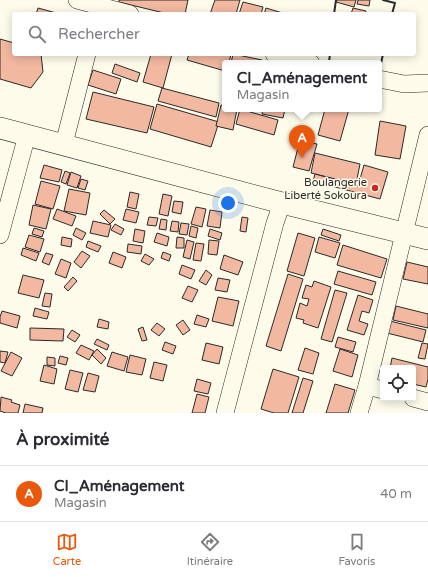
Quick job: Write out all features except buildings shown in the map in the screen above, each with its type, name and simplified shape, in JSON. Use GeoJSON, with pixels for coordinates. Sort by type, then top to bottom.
{"type":"FeatureCollection","features":[{"type":"Feature","properties":{"kind":"main road"},"geometry":{"type":"LineString","coordinates":[[0,128],[282,203],[428,239]]}},
{"type":"Feature","properties":{"kind":"street"},"geometry":{"type":"LineString","coordinates":[[77,0],[121,12]]}},
{"type":"Feature","properties":{"kind":"street"},"geometry":{"type":"LineString","coordinates":[[64,144],[86,56]]}},
{"type":"Feature","properties":{"kind":"street"},"geometry":{"type":"LineString","coordinates":[[282,56],[299,60]]}},
{"type":"Feature","properties":{"kind":"street"},"geometry":{"type":"LineString","coordinates":[[382,80],[404,84],[428,83]]}},
{"type":"Feature","properties":{"kind":"street"},"geometry":{"type":"LineString","coordinates":[[0,235],[27,135]]}},
{"type":"Feature","properties":{"kind":"street"},"geometry":{"type":"LineString","coordinates":[[359,413],[375,388],[405,233],[428,135]]}},
{"type":"Feature","properties":{"kind":"street"},"geometry":{"type":"LineString","coordinates":[[225,413],[275,223],[282,203]]}},
{"type":"Feature","properties":{"kind":"street"},"geometry":{"type":"LineString","coordinates":[[416,399],[428,402]]}},
{"type":"Feature","properties":{"kind":"wall"},"geometry":{"type":"LineString","coordinates":[[334,12],[336,0]]}},
{"type":"Feature","properties":{"kind":"wall"},"geometry":{"type":"LineString","coordinates":[[383,0],[395,3],[393,12]]}},
{"type":"Feature","properties":{"kind":"wall"},"geometry":{"type":"LineString","coordinates":[[329,60],[330,56]]}},
{"type":"Feature","properties":{"kind":"wall"},"geometry":{"type":"LineString","coordinates":[[382,60],[383,56]]}},
{"type":"Feature","properties":{"kind":"place","name":"CI_Aménagement"},"geometry":{"type":"Point","coordinates":[302,158]}},
{"type":"Feature","properties":{"kind":"place","name":"Boulangerie Liberté Sokoura"},"geometry":{"type":"Point","coordinates":[375,188]}}]}
